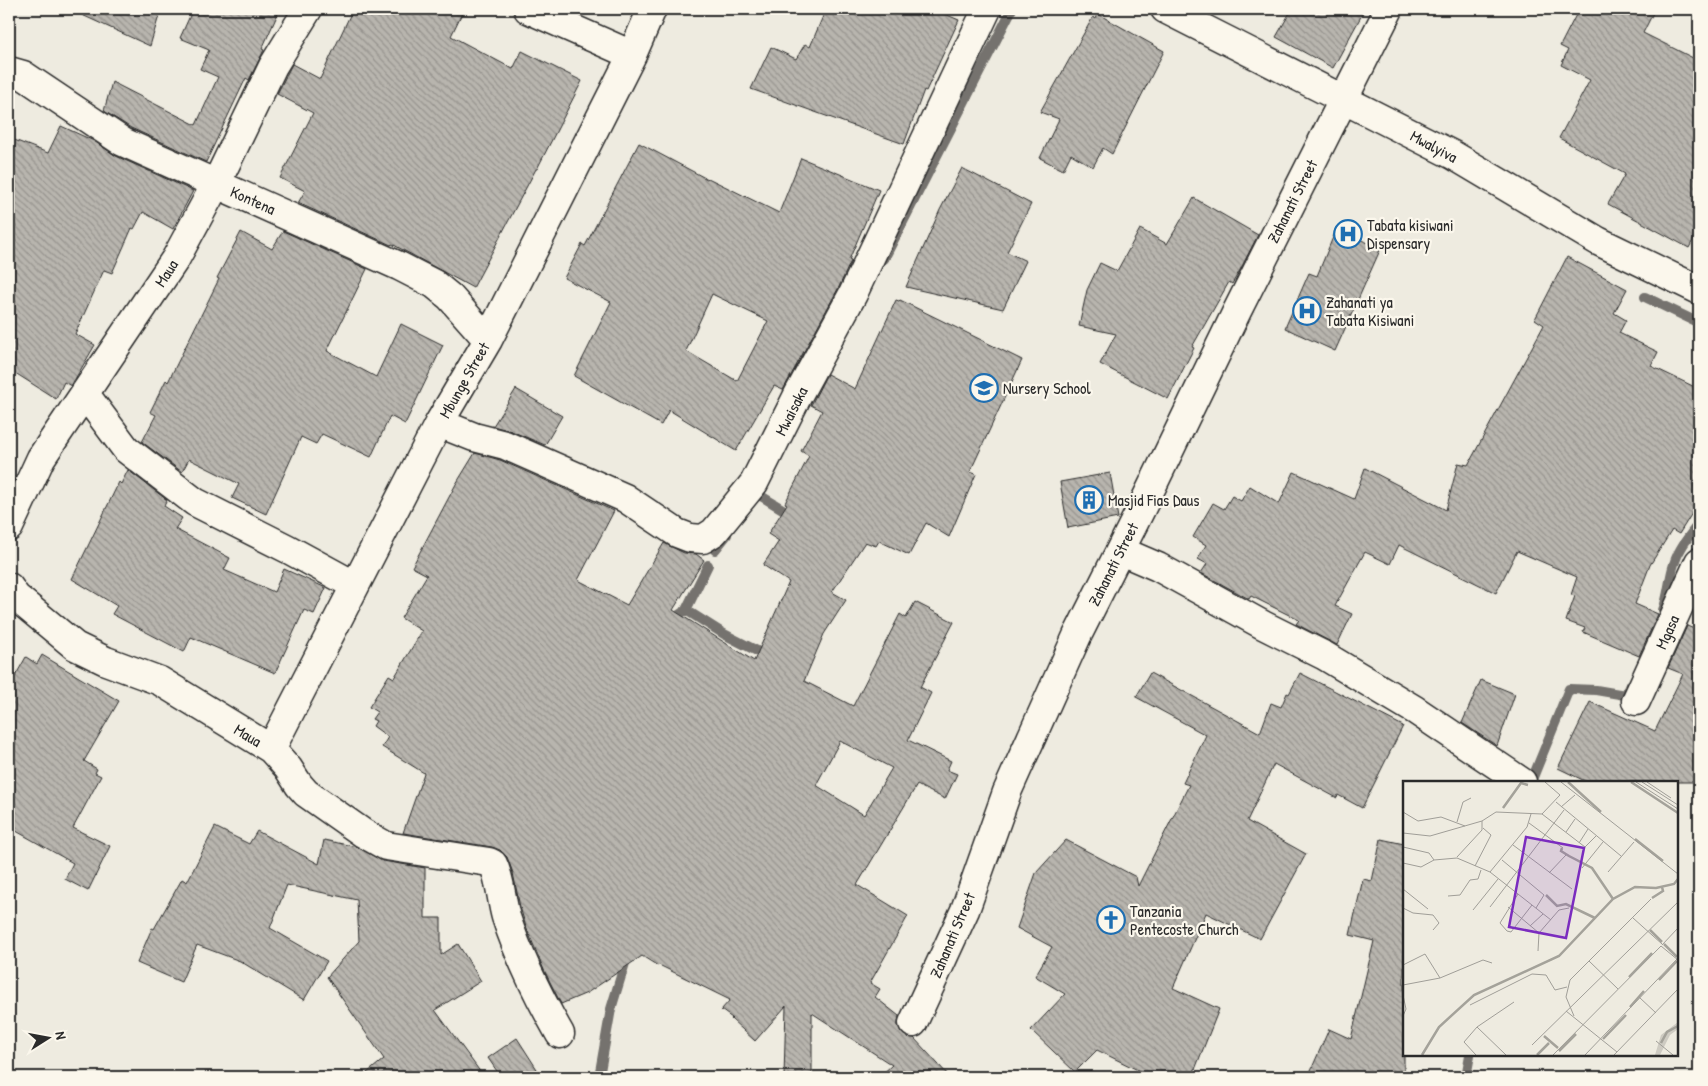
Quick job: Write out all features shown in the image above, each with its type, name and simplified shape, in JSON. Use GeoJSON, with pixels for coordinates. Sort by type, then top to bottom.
{"type":"FeatureCollection","features":[{"type":"Feature","properties":{"kind":"street","name":"Maua"},"geometry":{"type":"LineString","coordinates":[[9,527],[41,458],[176,258],[216,184],[273,66],[308,9]]}},
{"type":"Feature","properties":{"kind":"street"},"geometry":{"type":"LineString","coordinates":[[528,9],[632,55]]}},
{"type":"Feature","properties":{"kind":"street","name":"Mbunge Street"},"geometry":{"type":"LineString","coordinates":[[271,749],[439,423],[488,340],[632,55],[652,9]]}},
{"type":"Feature","properties":{"kind":"street","name":"Mwaisaka"},"geometry":{"type":"LineString","coordinates":[[439,423],[474,437],[505,445],[625,498],[677,533],[690,538],[703,538],[714,532],[754,483],[798,395],[853,294],[987,9]]}},
{"type":"Feature","properties":{"kind":"street","name":"Mwalyiva"},"geometry":{"type":"LineString","coordinates":[[1165,9],[1453,155],[1598,241],[1699,290]]}},
{"type":"Feature","properties":{"kind":"street","name":"Zahanati Street"},"geometry":{"type":"LineString","coordinates":[[913,1023],[965,910],[1007,792],[1077,636],[1121,551],[1238,309],[1390,9]]}},
{"type":"Feature","properties":{"kind":"street","name":"Kontena"},"geometry":{"type":"LineString","coordinates":[[9,72],[23,75],[123,142],[399,266],[434,284],[450,297],[488,340]]}},
{"type":"Feature","properties":{"kind":"street"},"geometry":{"type":"LineString","coordinates":[[84,394],[126,449],[195,502],[354,585]]}},
{"type":"Feature","properties":{"kind":"street"},"geometry":{"type":"LineString","coordinates":[[1121,551],[1158,567],[1263,625],[1325,656],[1415,710],[1521,781]]}},
{"type":"Feature","properties":{"kind":"street","name":"Mgasa"},"geometry":{"type":"LineString","coordinates":[[1636,701],[1699,562]]}},
{"type":"Feature","properties":{"kind":"street","name":"Maua"},"geometry":{"type":"LineString","coordinates":[[9,587],[16,597],[75,646],[106,661],[160,682],[271,749],[306,793],[363,833],[386,846],[489,862],[495,867],[506,917],[519,950],[543,1003],[560,1034]]}},
{"type":"Feature","properties":{"kind":"building"},"geometry":{"type":"Polygon","coordinates":[[[69,9],[161,9],[150,46],[69,9]]]}},
{"type":"Feature","properties":{"kind":"building"},"geometry":{"type":"Polygon","coordinates":[[[193,9],[280,9],[262,49],[264,50],[249,80],[246,78],[206,162],[131,128],[104,111],[112,82],[196,125],[218,77],[200,69],[209,50],[180,38],[193,9]]]}},
{"type":"Feature","properties":{"kind":"building"},"geometry":{"type":"Polygon","coordinates":[[[353,9],[464,9],[451,36],[513,69],[522,51],[582,81],[473,288],[392,244],[298,203],[305,191],[280,178],[313,113],[277,94],[292,64],[320,79],[353,9]]]}},
{"type":"Feature","properties":{"kind":"building"},"geometry":{"type":"Polygon","coordinates":[[[826,9],[933,9],[959,20],[926,91],[924,90],[904,144],[751,89],[771,47],[796,59],[805,44],[810,47],[826,9]]]}},
{"type":"Feature","properties":{"kind":"building"},"geometry":{"type":"Polygon","coordinates":[[[1292,9],[1365,9],[1333,68],[1276,37],[1292,9]]]}},
{"type":"Feature","properties":{"kind":"building"},"geometry":{"type":"Polygon","coordinates":[[[1579,9],[1655,9],[1643,33],[1699,61],[1699,229],[1689,248],[1608,204],[1625,174],[1559,138],[1590,80],[1561,65],[1568,50],[1560,46],[1579,9]]]}},
{"type":"Feature","properties":{"kind":"building"},"geometry":{"type":"Polygon","coordinates":[[[1098,14],[1164,51],[1112,154],[1103,148],[1093,167],[1071,154],[1063,170],[1040,158],[1059,119],[1040,112],[1093,17],[1096,19],[1098,14]]]}},
{"type":"Feature","properties":{"kind":"building"},"geometry":{"type":"Polygon","coordinates":[[[61,126],[94,141],[116,156],[193,191],[173,229],[143,212],[134,229],[132,228],[112,273],[104,270],[75,334],[95,345],[71,386],[64,382],[56,399],[9,369],[9,138],[48,153],[61,126]]]}},
{"type":"Feature","properties":{"kind":"building"},"geometry":{"type":"Polygon","coordinates":[[[639,143],[707,179],[779,213],[801,158],[879,190],[839,287],[783,390],[774,386],[736,451],[669,410],[661,425],[574,376],[611,302],[564,278],[582,244],[585,246],[639,143]],[[712,294],[686,351],[737,381],[768,321],[712,294]]]}},
{"type":"Feature","properties":{"kind":"building"},"geometry":{"type":"Polygon","coordinates":[[[962,168],[1031,204],[1007,252],[1026,261],[1003,309],[906,287],[940,210],[962,168]]]}},
{"type":"Feature","properties":{"kind":"building"},"geometry":{"type":"Polygon","coordinates":[[[1194,198],[1258,235],[1232,284],[1229,282],[1192,347],[1194,348],[1168,399],[1100,364],[1116,334],[1079,326],[1087,290],[1100,263],[1117,271],[1140,229],[1167,244],[1194,198]]]}},
{"type":"Feature","properties":{"kind":"building"},"geometry":{"type":"Polygon","coordinates":[[[1336,230],[1381,248],[1335,351],[1285,328],[1309,273],[1317,276],[1336,230]]]}},
{"type":"Feature","properties":{"kind":"building"},"geometry":{"type":"Polygon","coordinates":[[[283,231],[367,269],[327,351],[376,377],[401,324],[443,345],[405,424],[390,416],[371,457],[322,434],[316,444],[301,437],[266,514],[232,498],[239,484],[189,459],[182,472],[142,442],[156,415],[150,412],[166,380],[168,382],[241,232],[272,249],[283,231]]]}},
{"type":"Feature","properties":{"kind":"building"},"geometry":{"type":"Polygon","coordinates":[[[1567,257],[1627,289],[1614,313],[1626,320],[1619,333],[1658,352],[1651,366],[1699,389],[1699,502],[1679,534],[1672,530],[1650,565],[1635,604],[1658,614],[1639,656],[1583,632],[1585,628],[1566,621],[1575,596],[1571,595],[1577,577],[1517,551],[1496,593],[1399,545],[1390,564],[1365,552],[1335,606],[1352,614],[1337,645],[1296,624],[1299,620],[1251,596],[1249,599],[1201,573],[1207,564],[1198,559],[1206,545],[1193,537],[1213,503],[1224,509],[1232,496],[1241,501],[1250,486],[1279,504],[1294,472],[1354,499],[1365,468],[1446,510],[1458,463],[1468,465],[1544,325],[1535,319],[1567,257]]]}},
{"type":"Feature","properties":{"kind":"building"},"geometry":{"type":"Polygon","coordinates":[[[896,300],[900,300],[1022,360],[970,472],[976,474],[949,537],[926,523],[909,555],[879,541],[876,546],[865,542],[832,592],[846,600],[824,634],[804,681],[853,706],[900,614],[906,618],[915,602],[954,622],[920,687],[931,693],[908,740],[951,761],[947,770],[957,774],[945,799],[917,785],[857,885],[908,916],[870,983],[880,989],[875,997],[899,1016],[898,1025],[901,1032],[907,1037],[914,1038],[950,1077],[879,1077],[892,1065],[812,1013],[812,1077],[784,1077],[786,1006],[755,1041],[721,1010],[730,1000],[658,966],[642,956],[587,993],[561,1004],[526,927],[513,873],[507,857],[500,850],[492,847],[403,833],[424,773],[382,747],[388,737],[373,726],[376,721],[372,719],[377,712],[369,707],[389,675],[394,678],[422,631],[401,618],[427,575],[412,567],[456,484],[475,453],[500,460],[614,511],[578,580],[627,605],[664,543],[684,553],[696,554],[704,560],[673,610],[754,661],[789,582],[763,565],[779,541],[768,534],[787,504],[785,503],[809,456],[801,451],[822,411],[811,405],[827,374],[855,389],[896,300]],[[840,741],[816,785],[864,815],[892,768],[840,741]]]}},
{"type":"Feature","properties":{"kind":"building"},"geometry":{"type":"Polygon","coordinates":[[[516,389],[562,416],[545,445],[493,426],[516,389]]]}},
{"type":"Feature","properties":{"kind":"building"},"geometry":{"type":"Polygon","coordinates":[[[128,470],[167,500],[164,506],[182,518],[175,529],[230,558],[224,570],[274,592],[284,569],[326,588],[314,614],[304,610],[275,673],[191,637],[184,652],[112,614],[117,606],[72,579],[119,482],[121,484],[128,470]]]}},
{"type":"Feature","properties":{"kind":"building","name":"Masjid Fias Daus"},"geometry":{"type":"Polygon","coordinates":[[[1110,473],[1118,518],[1068,528],[1060,482],[1110,473]]]}},
{"type":"Feature","properties":{"kind":"building"},"geometry":{"type":"Polygon","coordinates":[[[1687,626],[1699,631],[1699,782],[1585,781],[1558,768],[1590,702],[1655,731],[1683,674],[1668,668],[1687,626]]]}},
{"type":"Feature","properties":{"kind":"building"},"geometry":{"type":"Polygon","coordinates":[[[42,655],[119,701],[84,761],[97,769],[95,773],[101,776],[73,828],[110,846],[88,891],[65,879],[73,863],[9,827],[9,687],[26,657],[37,664],[42,655]]]}},
{"type":"Feature","properties":{"kind":"building"},"geometry":{"type":"Polygon","coordinates":[[[1150,673],[1260,733],[1271,703],[1281,707],[1287,693],[1289,694],[1300,673],[1403,726],[1362,808],[1338,795],[1337,798],[1274,764],[1247,821],[1306,854],[1260,939],[1206,913],[1173,988],[1219,1009],[1192,1077],[1152,1077],[1097,1050],[1075,1072],[1031,1030],[1065,994],[1035,976],[1052,947],[1017,928],[1036,873],[1066,840],[1136,877],[1138,886],[1189,785],[1183,783],[1206,735],[1136,697],[1150,673]]]}},
{"type":"Feature","properties":{"kind":"building"},"geometry":{"type":"Polygon","coordinates":[[[1481,680],[1515,694],[1497,746],[1462,723],[1481,680]]]}},
{"type":"Feature","properties":{"kind":"building"},"geometry":{"type":"Polygon","coordinates":[[[215,827],[249,844],[257,831],[319,864],[324,840],[357,847],[383,861],[425,868],[425,918],[441,918],[441,955],[458,944],[481,981],[435,1010],[484,1077],[362,1077],[384,1059],[327,977],[359,941],[357,900],[287,885],[270,928],[327,961],[304,1000],[240,961],[197,945],[181,982],[137,963],[152,928],[154,929],[182,879],[187,882],[215,827]]]}},
{"type":"Feature","properties":{"kind":"building"},"geometry":{"type":"Polygon","coordinates":[[[1381,839],[1403,844],[1404,1077],[1308,1077],[1329,1029],[1351,1039],[1374,941],[1350,935],[1363,879],[1372,881],[1381,839]]]}},
{"type":"Feature","properties":{"kind":"building"},"geometry":{"type":"Polygon","coordinates":[[[517,1038],[542,1077],[501,1077],[488,1058],[517,1038]]]}},
{"type":"Feature","properties":{"kind":"waterway"},"geometry":{"type":"LineString","coordinates":[[884,259],[1012,9]]}},
{"type":"Feature","properties":{"kind":"waterway"},"geometry":{"type":"LineString","coordinates":[[1645,297],[1699,323]]}},
{"type":"Feature","properties":{"kind":"waterway"},"geometry":{"type":"LineString","coordinates":[[756,493],[794,516]]}},
{"type":"Feature","properties":{"kind":"waterway"},"geometry":{"type":"LineString","coordinates":[[1663,610],[1676,558],[1699,523]]}},
{"type":"Feature","properties":{"kind":"waterway"},"geometry":{"type":"LineString","coordinates":[[715,550],[727,535]]}},
{"type":"Feature","properties":{"kind":"waterway"},"geometry":{"type":"LineString","coordinates":[[670,621],[686,610],[708,565]]}},
{"type":"Feature","properties":{"kind":"waterway"},"geometry":{"type":"LineString","coordinates":[[686,610],[724,634],[759,652]]}},
{"type":"Feature","properties":{"kind":"waterway"},"geometry":{"type":"LineString","coordinates":[[1531,781],[1569,689],[1596,690],[1625,695],[1630,685]]}},
{"type":"Feature","properties":{"kind":"waterway"},"geometry":{"type":"LineString","coordinates":[[599,1077],[611,1009],[625,963],[620,956]]}},
{"type":"Feature","properties":{"kind":"waterway"},"geometry":{"type":"LineString","coordinates":[[1466,1077],[1470,1056]]}},
{"type":"Feature","properties":{"kind":"place","name":"Tabata kisiwani Dispensary"},"geometry":{"type":"Point","coordinates":[1348,234]}},
{"type":"Feature","properties":{"kind":"place","name":"Zahanati ya Tabata Kisiwani"},"geometry":{"type":"Point","coordinates":[1307,311]}},
{"type":"Feature","properties":{"kind":"place","name":"Nursery School"},"geometry":{"type":"Point","coordinates":[984,388]}},
{"type":"Feature","properties":{"kind":"place","name":"Masjid Fias Daus"},"geometry":{"type":"Point","coordinates":[1089,500]}},
{"type":"Feature","properties":{"kind":"place","name":"Tanzania Pentecoste Church"},"geometry":{"type":"Point","coordinates":[1111,920]}}]}
